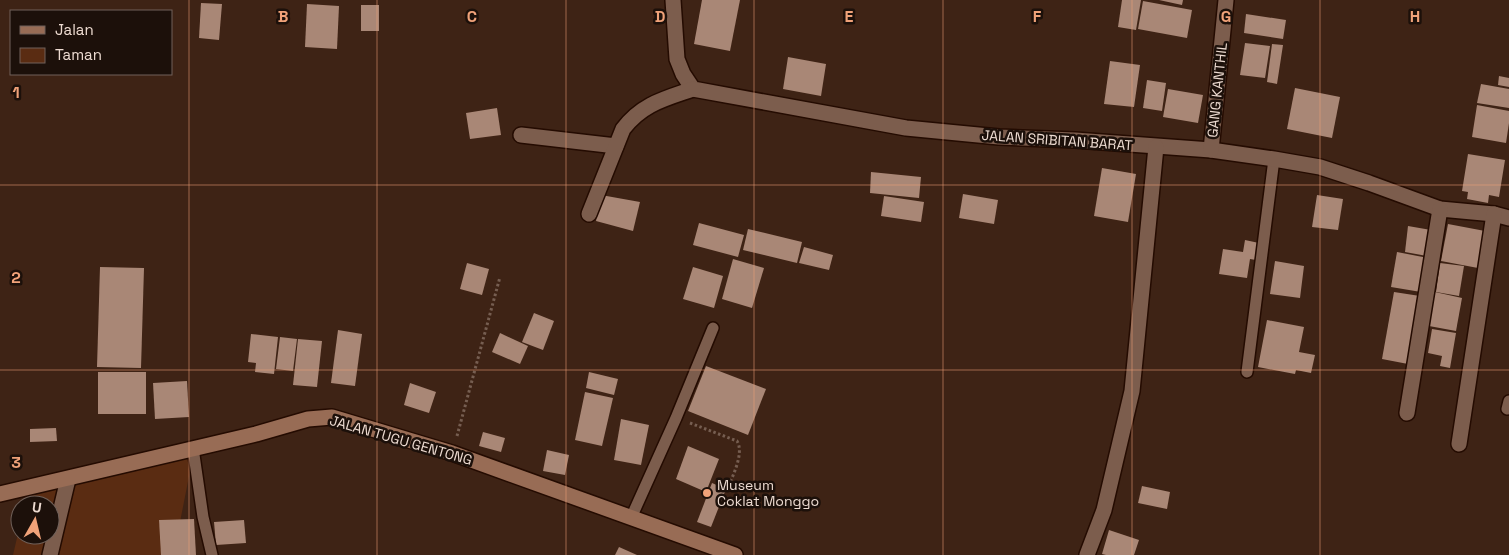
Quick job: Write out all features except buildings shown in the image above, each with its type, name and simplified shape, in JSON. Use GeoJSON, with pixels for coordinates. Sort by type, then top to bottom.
{"type":"FeatureCollection","features":[{"type":"Feature","properties":{"kind":"main road","name":"JALAN TUGU GENTONG"},"geometry":{"type":"LineString","coordinates":[[0,494],[256,434],[308,419],[332,417],[452,453],[735,555]]}},
{"type":"Feature","properties":{"kind":"street"},"geometry":{"type":"LineString","coordinates":[[589,214],[623,129],[630,120],[652,103],[693,89],[683,74],[677,59],[673,0]]}},
{"type":"Feature","properties":{"kind":"street","name":"GANG KANTHIL"},"geometry":{"type":"LineString","coordinates":[[1211,150],[1226,0]]}},
{"type":"Feature","properties":{"kind":"street","name":"JALAN SRIBITAN BARAT"},"geometry":{"type":"LineString","coordinates":[[693,89],[906,128],[999,138],[1075,140],[1211,150],[1274,159],[1320,167],[1369,182],[1440,209],[1494,214],[1509,218]]}},
{"type":"Feature","properties":{"kind":"street"},"geometry":{"type":"LineString","coordinates":[[521,135],[616,146]]}},
{"type":"Feature","properties":{"kind":"street"},"geometry":{"type":"LineString","coordinates":[[1087,555],[1104,510],[1132,391],[1156,147]]}},
{"type":"Feature","properties":{"kind":"street"},"geometry":{"type":"LineString","coordinates":[[1407,413],[1440,209]]}},
{"type":"Feature","properties":{"kind":"street"},"geometry":{"type":"LineString","coordinates":[[1459,444],[1494,214]]}},
{"type":"Feature","properties":{"kind":"street"},"geometry":{"type":"LineString","coordinates":[[50,555],[68,479]]}},
{"type":"Feature","properties":{"kind":"lane"},"geometry":{"type":"LineString","coordinates":[[1247,372],[1274,159]]}},
{"type":"Feature","properties":{"kind":"lane"},"geometry":{"type":"LineString","coordinates":[[631,518],[676,418],[713,328]]}},
{"type":"Feature","properties":{"kind":"lane"},"geometry":{"type":"LineString","coordinates":[[193,448],[203,517],[212,555]]}},
{"type":"Feature","properties":{"kind":"path"},"geometry":{"type":"LineString","coordinates":[[452,453],[500,277]]}},
{"type":"Feature","properties":{"kind":"path"},"geometry":{"type":"LineString","coordinates":[[676,418],[739,444],[740,456],[726,492]]}},
{"type":"Feature","properties":{"kind":"green space"},"geometry":{"type":"Polygon","coordinates":[[[193,456],[172,555],[13,555],[15,545],[60,545],[60,495],[28,494],[193,456]]]}},
{"type":"Feature","properties":{"kind":"place","name":"Museum Coklat Monggo"},"geometry":{"type":"Point","coordinates":[707,493]}}]}
